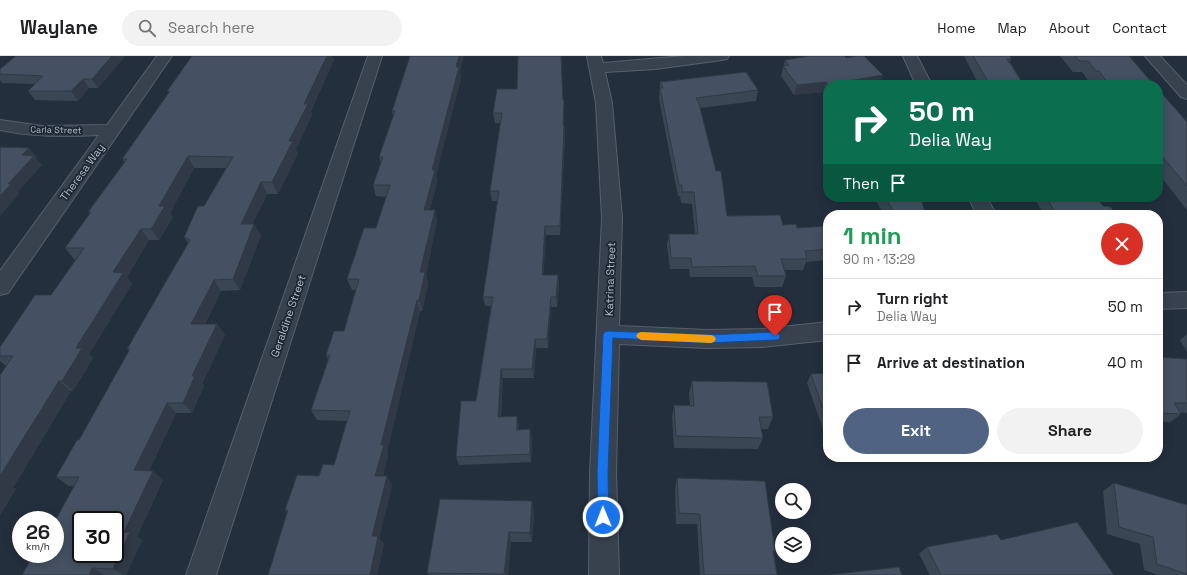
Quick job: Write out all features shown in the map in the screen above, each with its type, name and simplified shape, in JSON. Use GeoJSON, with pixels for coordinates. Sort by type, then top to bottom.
{"type":"FeatureCollection","features":[{"type":"Feature","properties":{"kind":"street","name":"Theresa Way"},"geometry":{"type":"LineString","coordinates":[[0,287],[164,56]]}},
{"type":"Feature","properties":{"kind":"street","name":"Geraldine Street"},"geometry":{"type":"LineString","coordinates":[[201,575],[375,56]]}},
{"type":"Feature","properties":{"kind":"street"},"geometry":{"type":"LineString","coordinates":[[595,62],[655,64],[722,56]]}},
{"type":"Feature","properties":{"kind":"street"},"geometry":{"type":"LineString","coordinates":[[910,56],[922,80]]}},
{"type":"Feature","properties":{"kind":"street"},"geometry":{"type":"LineString","coordinates":[[1152,56],[1187,94]]}},
{"type":"Feature","properties":{"kind":"street","name":"Katrina Street"},"geometry":{"type":"LineString","coordinates":[[595,62],[604,103],[612,218],[603,473],[604,575]]}},
{"type":"Feature","properties":{"kind":"street","name":"Carla Street"},"geometry":{"type":"LineString","coordinates":[[0,125],[18,129],[57,132],[112,130]]}},
{"type":"Feature","properties":{"kind":"street"},"geometry":{"type":"LineString","coordinates":[[1163,301],[1187,300]]}},
{"type":"Feature","properties":{"kind":"street"},"geometry":{"type":"LineString","coordinates":[[608,334],[707,339],[762,338],[823,332]]}},
{"type":"Feature","properties":{"kind":"building"},"geometry":{"type":"Polygon","coordinates":[[[16,56],[112,56],[92,79],[83,79],[71,91],[28,91],[43,76],[0,74],[0,69],[16,56]]]}},
{"type":"Feature","properties":{"kind":"building"},"geometry":{"type":"Polygon","coordinates":[[[192,56],[327,56],[304,104],[308,104],[289,141],[293,141],[272,182],[261,182],[241,224],[254,224],[233,279],[214,280],[191,324],[217,324],[192,376],[195,376],[183,403],[167,403],[134,470],[153,471],[124,532],[124,511],[72,511],[72,563],[116,563],[113,569],[92,568],[89,575],[22,575],[29,563],[64,563],[64,511],[60,511],[79,477],[56,477],[77,440],[79,440],[130,349],[127,349],[190,240],[184,237],[198,206],[204,206],[233,157],[188,156],[159,206],[165,206],[151,229],[141,229],[113,272],[123,273],[76,348],[82,348],[62,381],[59,381],[0,476],[0,375],[13,356],[0,356],[0,347],[35,295],[51,295],[84,248],[65,248],[91,212],[88,212],[127,159],[122,159],[170,91],[167,91],[192,56]]]}},
{"type":"Feature","properties":{"kind":"building"},"geometry":{"type":"Polygon","coordinates":[[[410,56],[459,56],[456,67],[459,67],[432,170],[435,170],[424,210],[435,210],[420,272],[425,272],[381,445],[384,445],[375,476],[387,476],[372,536],[378,536],[370,575],[268,575],[288,510],[285,510],[297,475],[319,476],[323,464],[334,465],[350,411],[311,410],[330,355],[326,355],[334,331],[344,331],[359,279],[347,279],[364,228],[376,228],[390,185],[373,185],[383,157],[379,157],[395,111],[392,111],[410,56]]]}},
{"type":"Feature","properties":{"kind":"building"},"geometry":{"type":"Polygon","coordinates":[[[518,56],[561,56],[564,125],[560,226],[545,226],[542,275],[558,275],[556,297],[551,297],[547,339],[535,339],[532,369],[501,369],[498,417],[517,416],[517,430],[530,429],[530,454],[456,457],[461,401],[476,401],[493,297],[483,297],[499,191],[490,191],[502,113],[493,113],[497,89],[517,89],[518,56]]]}},
{"type":"Feature","properties":{"kind":"building"},"geometry":{"type":"Polygon","coordinates":[[[810,56],[844,56],[846,58],[864,56],[883,75],[855,80],[823,80],[823,82],[797,85],[783,66],[789,65],[785,60],[810,56]]]}},
{"type":"Feature","properties":{"kind":"building"},"geometry":{"type":"Polygon","coordinates":[[[973,56],[1010,56],[1011,59],[1007,59],[1021,80],[987,80],[973,56]]]}},
{"type":"Feature","properties":{"kind":"building"},"geometry":{"type":"Polygon","coordinates":[[[1075,56],[1129,56],[1150,80],[1105,80],[1099,71],[1096,71],[1088,61],[1080,61],[1075,56]]]}},
{"type":"Feature","properties":{"kind":"building"},"geometry":{"type":"Polygon","coordinates":[[[746,72],[758,90],[696,98],[699,104],[716,171],[721,171],[727,216],[780,215],[783,225],[796,224],[797,228],[823,226],[823,249],[805,251],[807,259],[781,259],[786,276],[758,276],[755,266],[692,267],[691,258],[671,258],[669,234],[698,234],[694,192],[682,192],[682,185],[679,185],[660,88],[663,88],[660,82],[746,72]]]}},
{"type":"Feature","properties":{"kind":"building"},"geometry":{"type":"Polygon","coordinates":[[[1163,95],[1187,122],[1187,186],[1163,157],[1163,95]]]}},
{"type":"Feature","properties":{"kind":"building"},"geometry":{"type":"Polygon","coordinates":[[[0,147],[29,148],[22,155],[34,156],[8,184],[11,184],[0,196],[0,147]]]}},
{"type":"Feature","properties":{"kind":"building"},"geometry":{"type":"Polygon","coordinates":[[[888,202],[922,202],[924,210],[893,210],[888,202]]]}},
{"type":"Feature","properties":{"kind":"building"},"geometry":{"type":"Polygon","coordinates":[[[1049,202],[1100,202],[1103,206],[1111,207],[1113,210],[1054,210],[1049,202]]]}},
{"type":"Feature","properties":{"kind":"building"},"geometry":{"type":"Polygon","coordinates":[[[1163,357],[1187,359],[1187,403],[1174,403],[1181,414],[1163,413],[1163,357]]]}},
{"type":"Feature","properties":{"kind":"building"},"geometry":{"type":"Polygon","coordinates":[[[823,373],[823,409],[811,374],[823,373]]]}},
{"type":"Feature","properties":{"kind":"building"},"geometry":{"type":"Polygon","coordinates":[[[692,381],[767,382],[773,417],[759,417],[763,438],[676,436],[674,405],[694,406],[692,381]]]}},
{"type":"Feature","properties":{"kind":"building"},"geometry":{"type":"Polygon","coordinates":[[[677,478],[765,481],[777,575],[704,575],[700,514],[679,513],[677,478]]]}},
{"type":"Feature","properties":{"kind":"building"},"geometry":{"type":"Polygon","coordinates":[[[1114,483],[1187,505],[1187,574],[1157,564],[1153,537],[1119,527],[1114,483]]]}},
{"type":"Feature","properties":{"kind":"building"},"geometry":{"type":"Polygon","coordinates":[[[440,499],[532,501],[530,533],[509,532],[504,574],[427,573],[440,499]]]}},
{"type":"Feature","properties":{"kind":"building"},"geometry":{"type":"Polygon","coordinates":[[[1077,522],[1114,575],[941,575],[927,547],[997,534],[1001,540],[1077,522]]]}},
{"type":"Feature","properties":{"kind":"building"},"geometry":{"type":"Polygon","coordinates":[[[124,532],[130,532],[124,545],[124,532]]]}},
{"type":"Feature","properties":{"kind":"building"},"geometry":{"type":"Polygon","coordinates":[[[899,567],[902,575],[827,575],[899,567]]]}},
{"type":"Feature","properties":{"kind":"slow traffic"},"geometry":{"type":"LineString","coordinates":[[641,336],[711,339]]}},
{"type":"Feature","properties":{"kind":"route"},"geometry":{"type":"LineString","coordinates":[[603,517],[603,473],[608,334],[707,339],[762,338],[775,336]]}}]}
